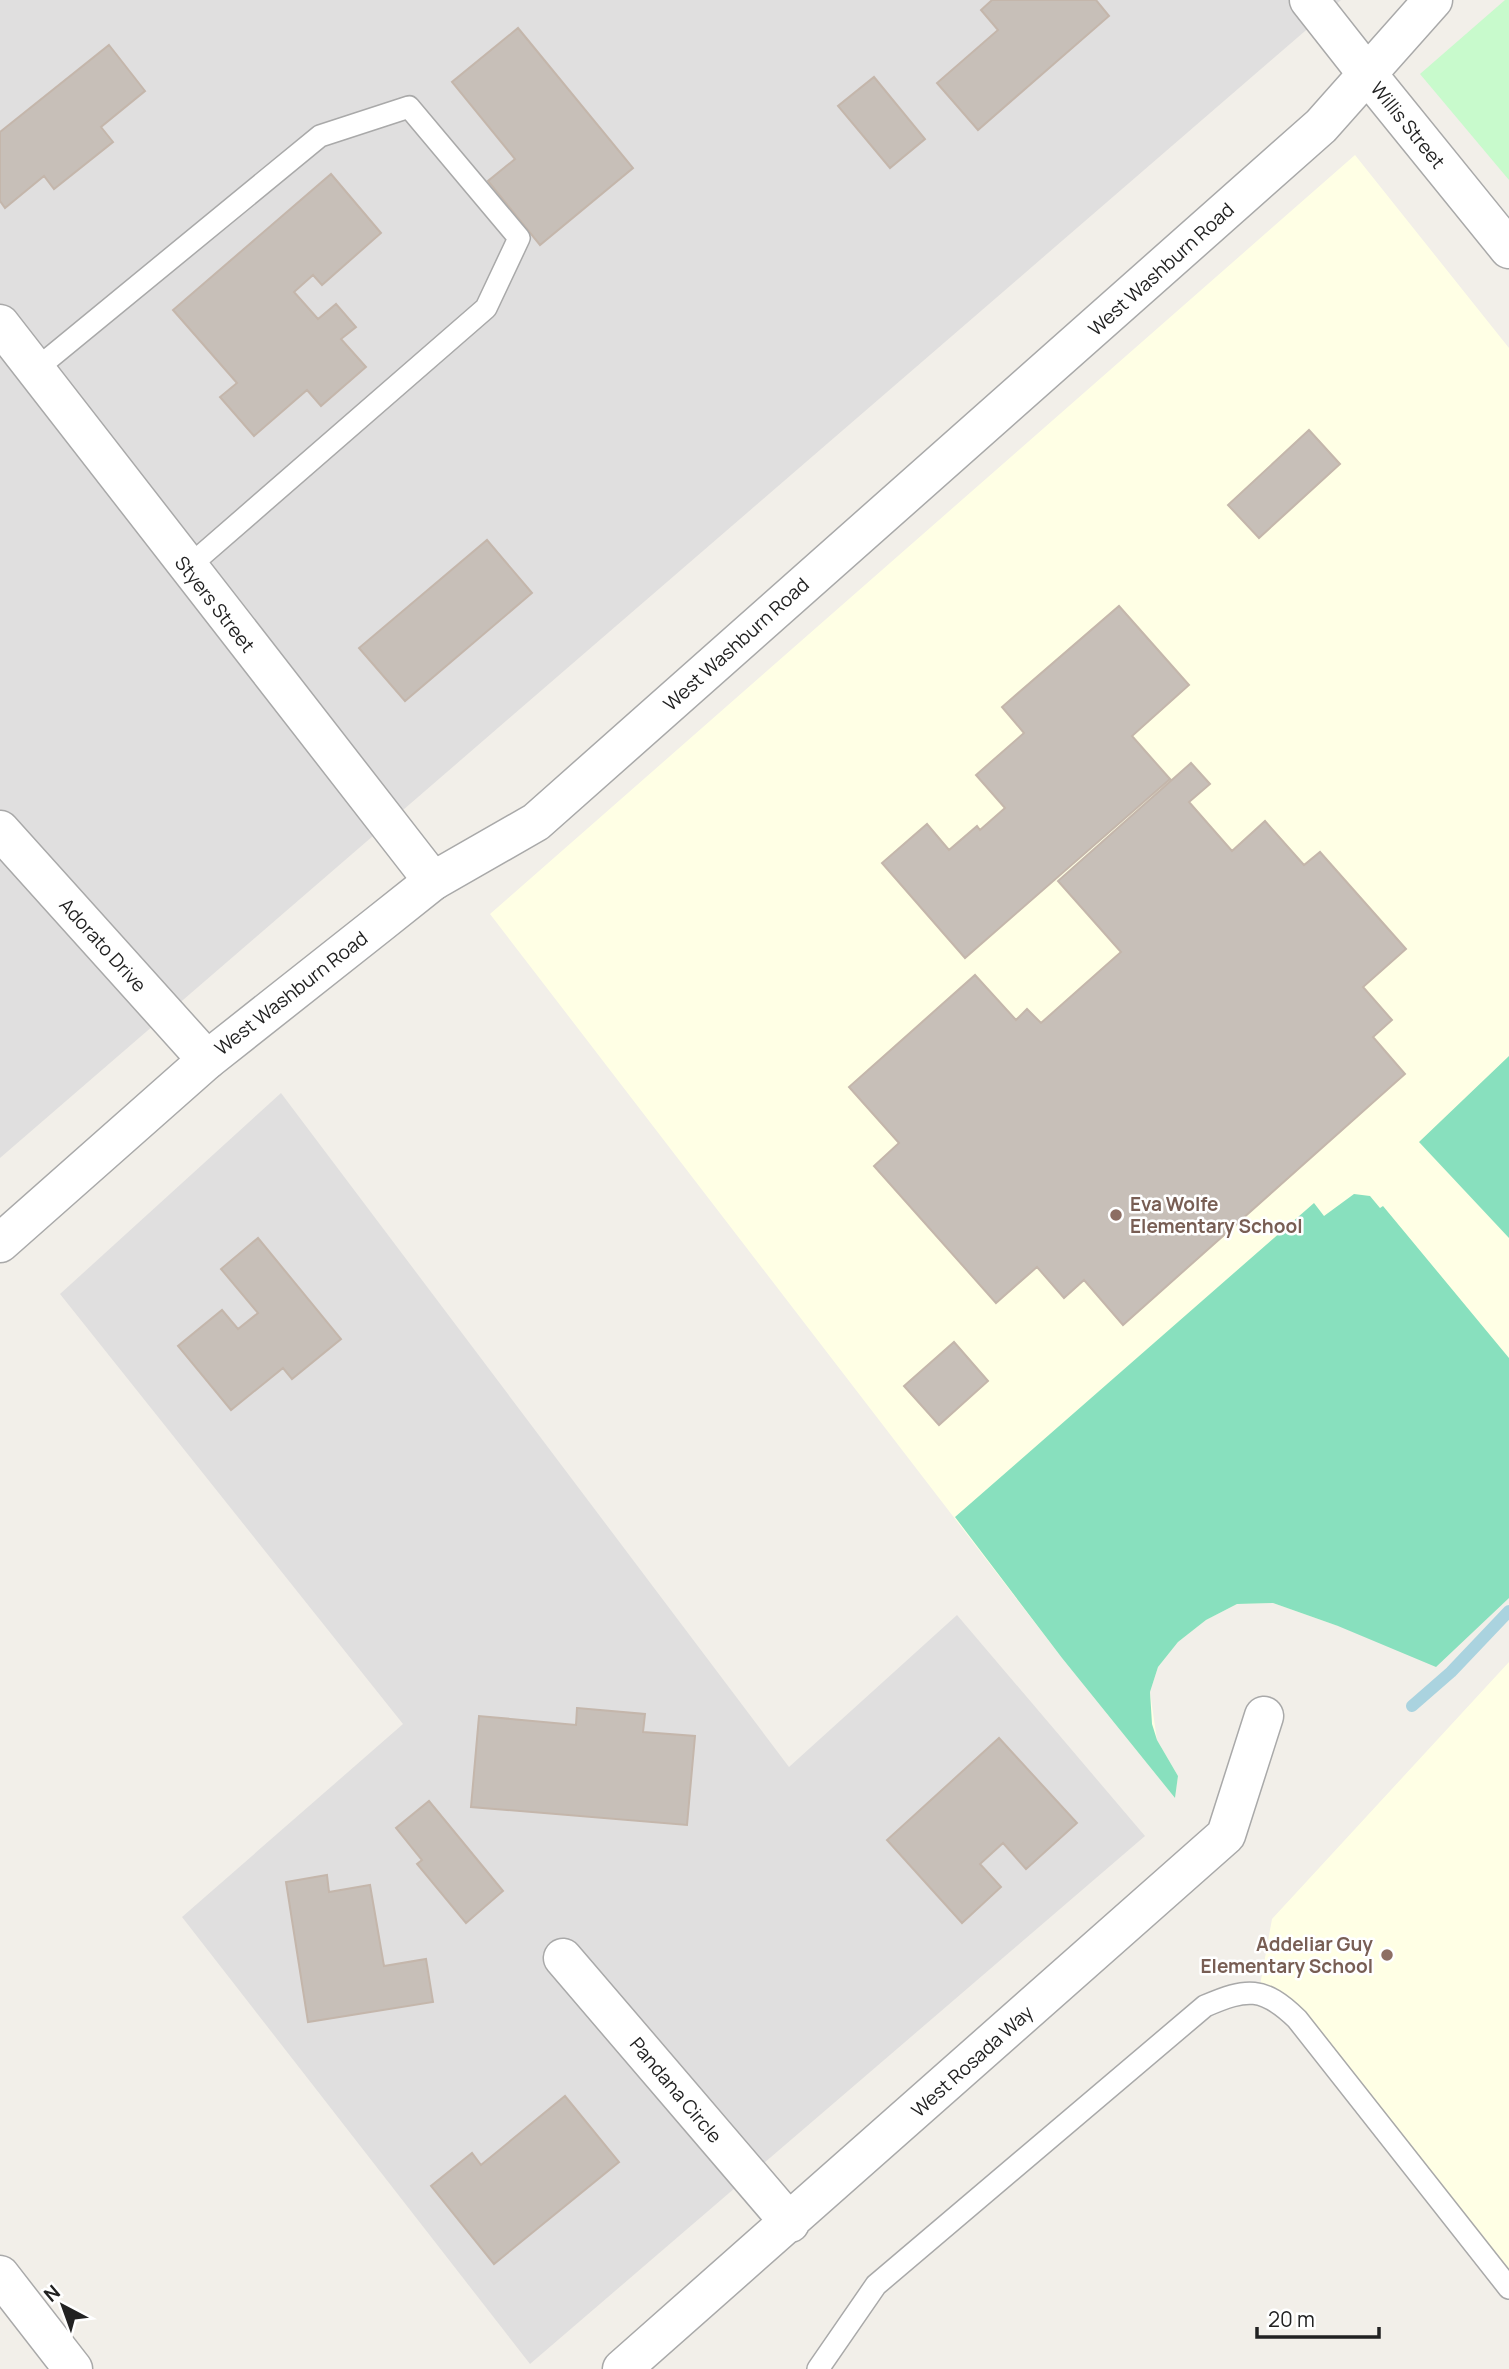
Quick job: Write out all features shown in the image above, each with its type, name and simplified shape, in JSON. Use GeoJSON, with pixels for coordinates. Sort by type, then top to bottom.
{"type":"FeatureCollection","features":[{"type":"Feature","properties":{"kind":"street","name":"Willis Street"},"geometry":{"type":"LineString","coordinates":[[1309,0],[1509,249]]}},
{"type":"Feature","properties":{"kind":"street","name":"West Washburn Road"},"geometry":{"type":"LineString","coordinates":[[0,1243],[207,1060],[433,881],[536,822],[1311,136],[1433,0]]}},
{"type":"Feature","properties":{"kind":"street","name":"Styers Street"},"geometry":{"type":"LineString","coordinates":[[0,324],[187,568],[433,881]]}},
{"type":"Feature","properties":{"kind":"street","name":"Adorato Drive"},"geometry":{"type":"LineString","coordinates":[[0,830],[207,1060]]}},
{"type":"Feature","properties":{"kind":"street","name":"West Rosada Way"},"geometry":{"type":"LineString","coordinates":[[622,2369],[1227,1835],[1264,1716]]}},
{"type":"Feature","properties":{"kind":"street","name":"Pandana Circle"},"geometry":{"type":"LineString","coordinates":[[563,1958],[790,2223]]}},
{"type":"Feature","properties":{"kind":"street"},"geometry":{"type":"LineString","coordinates":[[0,2275],[73,2369]]}},
{"type":"Feature","properties":{"kind":"lane"},"geometry":{"type":"LineString","coordinates":[[35,370],[320,136],[409,107],[519,238],[485,308],[187,568]]}},
{"type":"Feature","properties":{"kind":"lane"},"geometry":{"type":"LineString","coordinates":[[818,2369],[876,2285],[1205,2006],[1236,1994],[1259,1992],[1278,2001],[1297,2019],[1509,2288]]}},
{"type":"Feature","properties":{"kind":"shaded area"},"geometry":{"type":"Polygon","coordinates":[[[0,0],[1341,0],[0,1158],[0,0]]]}},
{"type":"Feature","properties":{"kind":"shaded area","name":"Eva Wolfe Elementary School"},"geometry":{"type":"Polygon","coordinates":[[[1355,155],[1509,348],[1509,1594],[1338,1626],[1273,1603],[1237,1604],[1206,1620],[1178,1642],[1158,1667],[1150,1692],[1157,1740],[1178,1776],[1175,1798],[1062,1658],[490,914],[1355,155]]]}},
{"type":"Feature","properties":{"kind":"shaded area"},"geometry":{"type":"Polygon","coordinates":[[[281,1093],[789,1767],[957,1615],[1145,1836],[530,2364],[182,1917],[403,1724],[60,1294],[281,1093]]]}},
{"type":"Feature","properties":{"kind":"shaded area","name":"Addeliar Guy Elementary School"},"geometry":{"type":"Polygon","coordinates":[[[1509,1662],[1509,2276],[1259,1991],[1272,1919],[1509,1662]]]}},
{"type":"Feature","properties":{"kind":"green space"},"geometry":{"type":"Polygon","coordinates":[[[1505,0],[1509,0],[1509,180],[1420,74],[1505,0]]]}},
{"type":"Feature","properties":{"kind":"green space"},"geometry":{"type":"Polygon","coordinates":[[[1509,1056],[1509,1238],[1419,1142],[1509,1056]]]}},
{"type":"Feature","properties":{"kind":"green space"},"geometry":{"type":"Polygon","coordinates":[[[1354,1194],[1370,1196],[1380,1208],[1383,1206],[1509,1358],[1509,1598],[1436,1667],[1338,1626],[1273,1603],[1237,1604],[1206,1620],[1178,1642],[1158,1667],[1150,1692],[1152,1724],[1157,1740],[1178,1776],[1175,1798],[1062,1658],[955,1517],[1314,1203],[1324,1216],[1354,1194]]]}},
{"type":"Feature","properties":{"kind":"building"},"geometry":{"type":"Polygon","coordinates":[[[992,0],[1096,0],[1109,16],[978,130],[937,83],[998,30],[981,10],[992,0]]]}},
{"type":"Feature","properties":{"kind":"building"},"geometry":{"type":"Polygon","coordinates":[[[518,28],[633,168],[540,245],[488,181],[515,159],[452,82],[518,28]]]}},
{"type":"Feature","properties":{"kind":"building"},"geometry":{"type":"Polygon","coordinates":[[[109,45],[145,91],[101,127],[113,142],[54,189],[44,176],[5,208],[0,201],[0,132],[109,45]]]}},
{"type":"Feature","properties":{"kind":"building"},"geometry":{"type":"Polygon","coordinates":[[[874,77],[925,139],[890,168],[838,106],[874,77]]]}},
{"type":"Feature","properties":{"kind":"building"},"geometry":{"type":"Polygon","coordinates":[[[331,174],[381,233],[322,285],[313,275],[294,292],[318,319],[336,304],[356,327],[341,339],[366,367],[321,406],[307,390],[254,436],[220,397],[237,383],[173,310],[331,174]]]}},
{"type":"Feature","properties":{"kind":"building"},"geometry":{"type":"Polygon","coordinates":[[[1309,430],[1340,464],[1259,538],[1228,505],[1309,430]]]}},
{"type":"Feature","properties":{"kind":"building"},"geometry":{"type":"Polygon","coordinates":[[[487,540],[532,593],[405,701],[359,648],[487,540]]]}},
{"type":"Feature","properties":{"kind":"building"},"geometry":{"type":"Polygon","coordinates":[[[1119,606],[1189,685],[1132,736],[1170,779],[965,958],[882,863],[927,824],[949,850],[977,826],[980,830],[1005,808],[976,775],[1024,733],[1002,707],[1119,606]]]}},
{"type":"Feature","properties":{"kind":"building"},"geometry":{"type":"Polygon","coordinates":[[[1191,763],[1210,784],[1189,802],[1232,851],[1265,821],[1304,865],[1320,852],[1406,949],[1363,987],[1392,1020],[1373,1037],[1405,1074],[1123,1325],[1084,1280],[1064,1298],[1037,1267],[996,1303],[874,1166],[899,1143],[849,1087],[975,975],[1016,1020],[1027,1009],[1041,1023],[1121,952],[1058,881],[1191,763]]]}},
{"type":"Feature","properties":{"kind":"building"},"geometry":{"type":"Polygon","coordinates":[[[258,1238],[341,1339],[292,1379],[283,1368],[231,1410],[178,1346],[222,1310],[238,1329],[258,1313],[221,1269],[258,1238]]]}},
{"type":"Feature","properties":{"kind":"building"},"geometry":{"type":"Polygon","coordinates":[[[954,1342],[988,1381],[939,1425],[904,1386],[954,1342]]]}},
{"type":"Feature","properties":{"kind":"building"},"geometry":{"type":"Polygon","coordinates":[[[577,1708],[645,1714],[643,1732],[695,1736],[687,1825],[471,1807],[479,1716],[576,1725],[577,1708]]]}},
{"type":"Feature","properties":{"kind":"building"},"geometry":{"type":"Polygon","coordinates":[[[999,1738],[1077,1823],[1026,1869],[1003,1843],[980,1864],[1001,1887],[962,1923],[887,1840],[999,1738]]]}},
{"type":"Feature","properties":{"kind":"building"},"geometry":{"type":"Polygon","coordinates":[[[429,1801],[503,1891],[466,1923],[417,1864],[422,1860],[396,1828],[429,1801]]]}},
{"type":"Feature","properties":{"kind":"building"},"geometry":{"type":"Polygon","coordinates":[[[327,1875],[329,1892],[370,1885],[384,1966],[426,1959],[433,2002],[308,2022],[286,1882],[327,1875]]]}},
{"type":"Feature","properties":{"kind":"building"},"geometry":{"type":"Polygon","coordinates":[[[565,2096],[619,2162],[494,2264],[431,2186],[472,2153],[481,2165],[565,2096]]]}},
{"type":"Feature","properties":{"kind":"waterway"},"geometry":{"type":"LineString","coordinates":[[1412,1706],[1451,1672],[1509,1611]]}},
{"type":"Feature","properties":{"kind":"place","name":"Eva Wolfe Elementary School"},"geometry":{"type":"Point","coordinates":[1116,1215]}},
{"type":"Feature","properties":{"kind":"place","name":"Addeliar Guy Elementary School"},"geometry":{"type":"Point","coordinates":[1387,1955]}}]}
